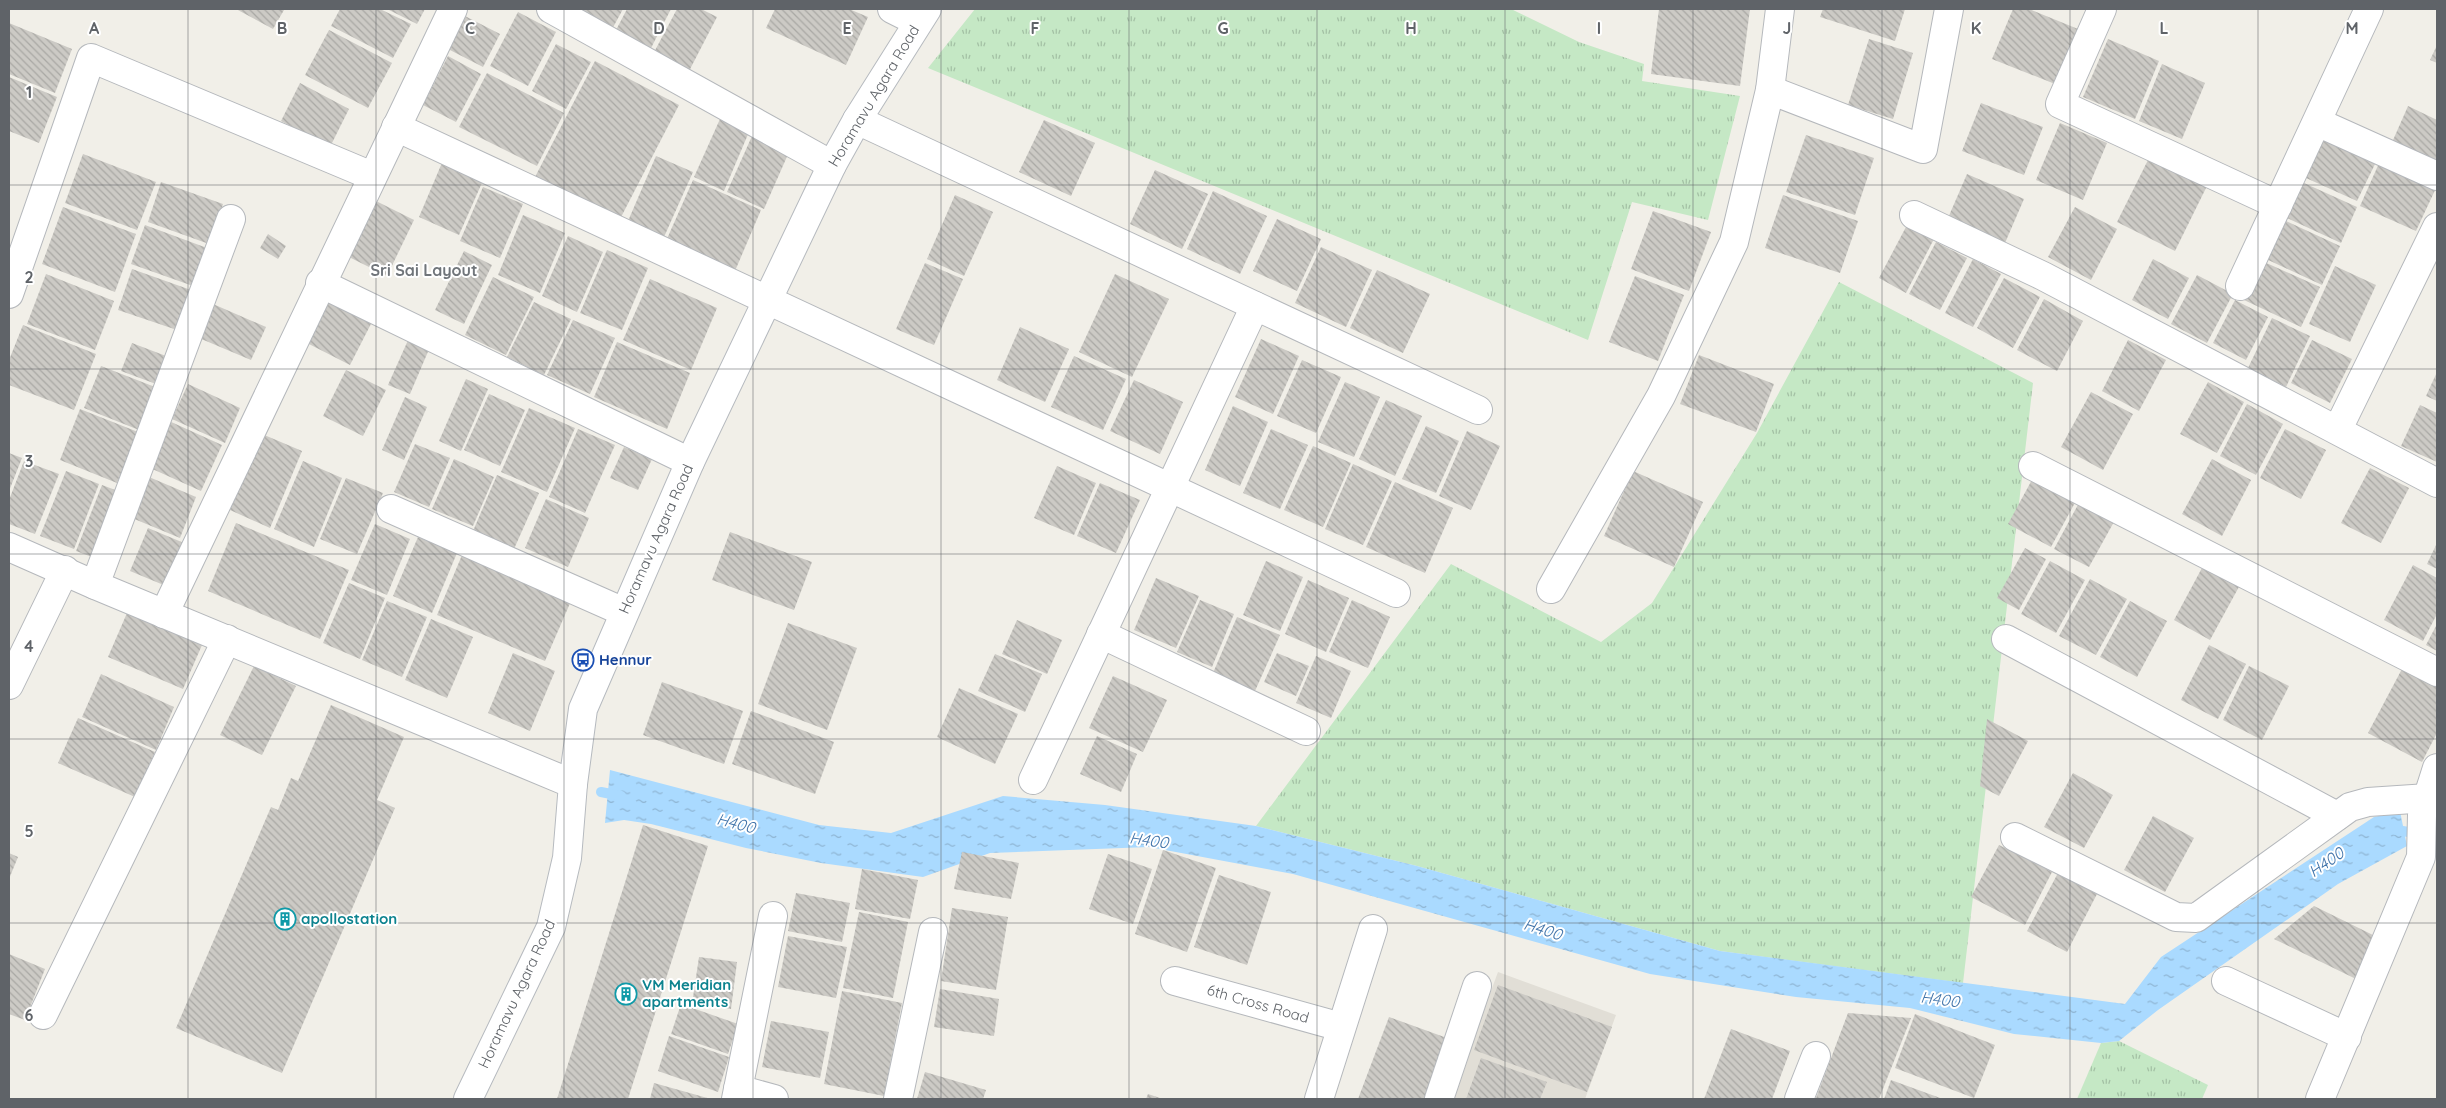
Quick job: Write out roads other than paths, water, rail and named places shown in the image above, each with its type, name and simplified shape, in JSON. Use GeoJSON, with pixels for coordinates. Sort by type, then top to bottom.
{"type":"FeatureCollection","features":[{"type":"Feature","properties":{"kind":"street"},"geometry":{"type":"LineString","coordinates":[[164,614],[320,283],[453,9]]}},
{"type":"Feature","properties":{"kind":"street"},"geometry":{"type":"LineString","coordinates":[[551,9],[832,165]]}},
{"type":"Feature","properties":{"kind":"street"},"geometry":{"type":"LineString","coordinates":[[892,9],[922,16]]}},
{"type":"Feature","properties":{"kind":"street"},"geometry":{"type":"LineString","coordinates":[[1551,589],[1661,396],[1734,242],[1770,90],[1780,9]]}},
{"type":"Feature","properties":{"kind":"street"},"geometry":{"type":"LineString","coordinates":[[1770,90],[1923,149],[1949,9]]}},
{"type":"Feature","properties":{"kind":"street"},"geometry":{"type":"LineString","coordinates":[[2102,9],[2060,104],[2278,205]]}},
{"type":"Feature","properties":{"kind":"street"},"geometry":{"type":"LineString","coordinates":[[2240,286],[2370,9]]}},
{"type":"Feature","properties":{"kind":"street","name":"Horamavu Agara Road"},"geometry":{"type":"LineString","coordinates":[[468,1099],[551,927],[567,858],[573,784],[584,709],[624,612],[690,462],[832,165],[857,120],[922,16]]}},
{"type":"Feature","properties":{"kind":"street"},"geometry":{"type":"LineString","coordinates":[[9,294],[91,58],[372,176]]}},
{"type":"Feature","properties":{"kind":"street"},"geometry":{"type":"LineString","coordinates":[[857,120],[1478,410]]}},
{"type":"Feature","properties":{"kind":"street"},"geometry":{"type":"LineString","coordinates":[[2317,122],[2437,176]]}},
{"type":"Feature","properties":{"kind":"street"},"geometry":{"type":"LineString","coordinates":[[396,127],[1396,593]]}},
{"type":"Feature","properties":{"kind":"street"},"geometry":{"type":"LineString","coordinates":[[1914,215],[2043,276],[2338,429],[2437,483]]}},
{"type":"Feature","properties":{"kind":"street"},"geometry":{"type":"LineString","coordinates":[[95,586],[231,219]]}},
{"type":"Feature","properties":{"kind":"street"},"geometry":{"type":"LineString","coordinates":[[2338,429],[2437,228]]}},
{"type":"Feature","properties":{"kind":"street"},"geometry":{"type":"LineString","coordinates":[[320,283],[690,462]]}},
{"type":"Feature","properties":{"kind":"street"},"geometry":{"type":"LineString","coordinates":[[1033,780],[1255,306]]}},
{"type":"Feature","properties":{"kind":"street"},"geometry":{"type":"LineString","coordinates":[[2032,466],[2437,672]]}},
{"type":"Feature","properties":{"kind":"street"},"geometry":{"type":"LineString","coordinates":[[391,509],[624,612]]}},
{"type":"Feature","properties":{"kind":"street"},"geometry":{"type":"LineString","coordinates":[[9,547],[65,570],[95,586],[227,639],[573,784]]}},
{"type":"Feature","properties":{"kind":"street"},"geometry":{"type":"LineString","coordinates":[[9,685],[65,570]]}},
{"type":"Feature","properties":{"kind":"street"},"geometry":{"type":"LineString","coordinates":[[1101,634],[1306,731]]}},
{"type":"Feature","properties":{"kind":"street"},"geometry":{"type":"LineString","coordinates":[[44,1015],[227,639]]}},
{"type":"Feature","properties":{"kind":"street"},"geometry":{"type":"LineString","coordinates":[[2006,639],[2337,816]]}},
{"type":"Feature","properties":{"kind":"street"},"geometry":{"type":"LineString","coordinates":[[2320,1099],[2421,857],[2425,806],[2437,768]]}},
{"type":"Feature","properties":{"kind":"street"},"geometry":{"type":"LineString","coordinates":[[2015,837],[2176,917],[2196,918],[2350,807],[2368,802],[2425,806]]}},
{"type":"Feature","properties":{"kind":"street"},"geometry":{"type":"LineString","coordinates":[[773,916],[737,1094],[774,1099]]}},
{"type":"Feature","properties":{"kind":"street"},"geometry":{"type":"LineString","coordinates":[[1319,1099],[1373,929]]}},
{"type":"Feature","properties":{"kind":"street"},"geometry":{"type":"LineString","coordinates":[[898,1099],[933,932]]}},
{"type":"Feature","properties":{"kind":"street","name":"6th Cross Road"},"geometry":{"type":"LineString","coordinates":[[1175,980],[1341,1027]]}},
{"type":"Feature","properties":{"kind":"street"},"geometry":{"type":"LineString","coordinates":[[2226,982],[2347,1037]]}},
{"type":"Feature","properties":{"kind":"street"},"geometry":{"type":"LineString","coordinates":[[1439,1099],[1477,986]]}},
{"type":"Feature","properties":{"kind":"street"},"geometry":{"type":"LineString","coordinates":[[1800,1099],[1816,1056]]}},
{"type":"Feature","properties":{"kind":"water"},"geometry":{"type":"Polygon","coordinates":[[[610,770],[819,825],[891,833],[1003,796],[1105,805],[1256,826],[1417,866],[1720,951],[2125,1004],[2161,957],[2374,817],[2400,811],[2407,846],[2338,884],[2158,1010],[2119,1041],[2101,1043],[2014,1034],[1910,1008],[1796,997],[1650,974],[1293,874],[1149,847],[990,853],[923,877],[821,863],[746,848],[651,824],[624,820],[605,823],[610,770]]]}},
{"type":"Feature","properties":{"kind":"waterway","name":"H400"},"geometry":{"type":"LineString","coordinates":[[601,792],[621,796]]}},
{"type":"Feature","properties":{"kind":"waterway","name":"H400"},"geometry":{"type":"LineString","coordinates":[[2391,829],[2437,837]]}},
{"type":"Feature","properties":{"kind":"place","name":"Hennur"},"geometry":{"type":"Point","coordinates":[583,660]}},
{"type":"Feature","properties":{"kind":"place","name":"apollostation"},"geometry":{"type":"Point","coordinates":[285,919]}},
{"type":"Feature","properties":{"kind":"place","name":"VM Meridian apartments"},"geometry":{"type":"Point","coordinates":[626,994]}},
{"type":"Feature","properties":{"kind":"district","name":"Sri Sai Layout"},"geometry":{"type":"Point","coordinates":[424,270]}}]}
